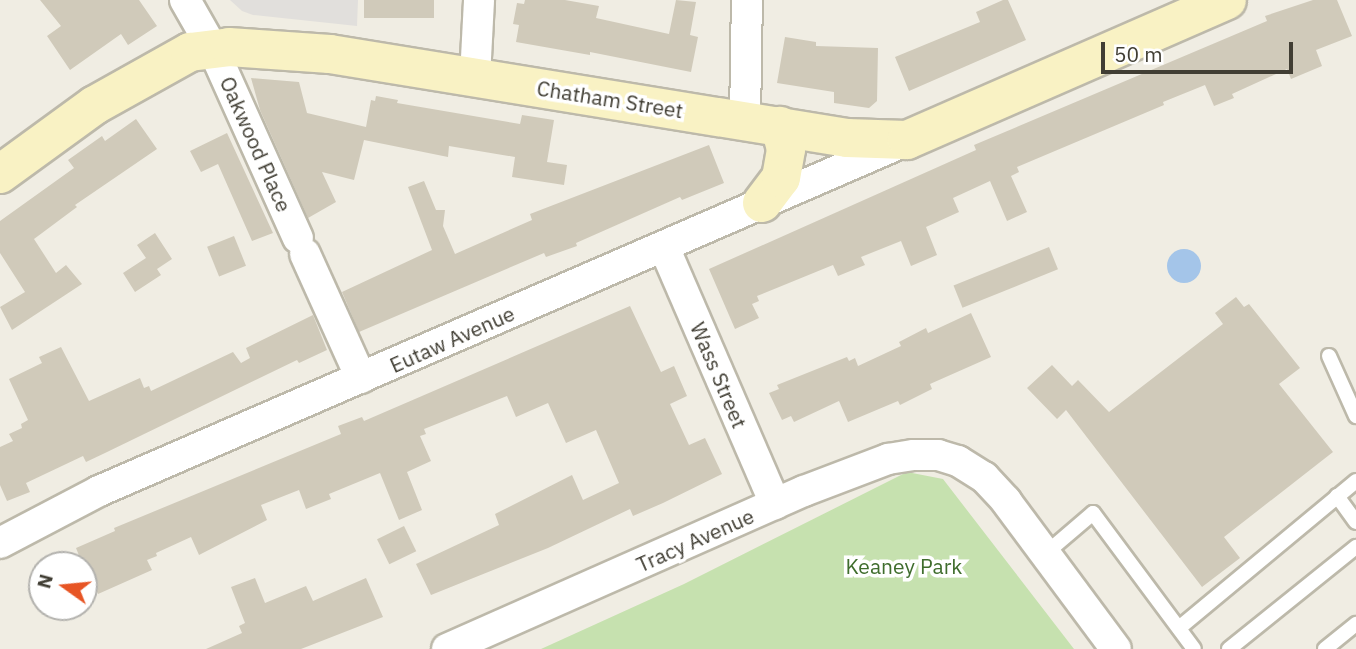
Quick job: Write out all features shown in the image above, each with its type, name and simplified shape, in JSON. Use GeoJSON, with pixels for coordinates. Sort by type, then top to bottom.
{"type":"FeatureCollection","features":[{"type":"Feature","properties":{"kind":"main road","name":"Chatham Street"},"geometry":{"type":"LineString","coordinates":[[0,174],[95,105],[153,70],[190,52],[229,47],[331,54],[847,138],[907,140],[1226,0]]}},
{"type":"Feature","properties":{"kind":"main road"},"geometry":{"type":"LineString","coordinates":[[762,204],[781,178],[786,149],[763,123]]}},
{"type":"Feature","properties":{"kind":"street","name":"Oakwood Place"},"geometry":{"type":"LineString","coordinates":[[185,0],[213,49],[361,378]]}},
{"type":"Feature","properties":{"kind":"street"},"geometry":{"type":"LineString","coordinates":[[475,77],[478,0]]}},
{"type":"Feature","properties":{"kind":"street"},"geometry":{"type":"LineString","coordinates":[[747,0],[763,123]]}},
{"type":"Feature","properties":{"kind":"street","name":"Eutaw Avenue"},"geometry":{"type":"LineString","coordinates":[[1,538],[99,491],[907,140]]}},
{"type":"Feature","properties":{"kind":"street","name":"Wass Street"},"geometry":{"type":"LineString","coordinates":[[664,247],[775,504]]}},
{"type":"Feature","properties":{"kind":"street","name":"Tracy Avenue"},"geometry":{"type":"LineString","coordinates":[[447,649],[775,504],[888,459],[914,454],[949,459],[985,477],[1116,649]]}},
{"type":"Feature","properties":{"kind":"lane"},"geometry":{"type":"LineString","coordinates":[[1329,356],[1356,416]]}},
{"type":"Feature","properties":{"kind":"lane"},"geometry":{"type":"LineString","coordinates":[[1178,628],[1356,481]]}},
{"type":"Feature","properties":{"kind":"lane"},"geometry":{"type":"LineString","coordinates":[[1337,496],[1356,522]]}},
{"type":"Feature","properties":{"kind":"lane"},"geometry":{"type":"LineString","coordinates":[[1045,554],[1093,513],[1194,649]]}},
{"type":"Feature","properties":{"kind":"lane"},"geometry":{"type":"LineString","coordinates":[[1229,649],[1356,547]]}},
{"type":"Feature","properties":{"kind":"lane"},"geometry":{"type":"LineString","coordinates":[[1325,649],[1356,624]]}},
{"type":"Feature","properties":{"kind":"green space","name":"Keaney Park"},"geometry":{"type":"Polygon","coordinates":[[[907,472],[943,479],[1074,649],[541,649],[684,584],[907,472]]]}},
{"type":"Feature","properties":{"kind":"shaded area"},"geometry":{"type":"Polygon","coordinates":[[[230,0],[358,0],[357,26],[253,15],[242,11],[230,0]]]}},
{"type":"Feature","properties":{"kind":"water"},"geometry":{"type":"Polygon","coordinates":[[[1184,249],[1196,254],[1201,266],[1196,278],[1184,283],[1172,278],[1167,266],[1172,254],[1184,249]]]}},
{"type":"Feature","properties":{"kind":"building"},"geometry":{"type":"Polygon","coordinates":[[[40,0],[139,0],[157,26],[128,45],[121,34],[70,70],[47,36],[61,26],[40,0]]]}},
{"type":"Feature","properties":{"kind":"building"},"geometry":{"type":"Polygon","coordinates":[[[364,0],[434,0],[434,18],[364,18],[364,0]]]}},
{"type":"Feature","properties":{"kind":"building"},"geometry":{"type":"Polygon","coordinates":[[[525,0],[565,0],[599,6],[596,18],[669,34],[676,0],[696,2],[690,35],[698,37],[691,72],[590,52],[590,55],[516,42],[519,25],[513,24],[517,3],[524,4],[525,0]]]}},
{"type":"Feature","properties":{"kind":"building"},"geometry":{"type":"Polygon","coordinates":[[[1008,0],[1026,40],[909,91],[895,57],[980,22],[976,12],[1008,0]]]}},
{"type":"Feature","properties":{"kind":"building"},"geometry":{"type":"Polygon","coordinates":[[[1313,0],[1337,0],[1352,36],[1316,50],[1322,66],[1291,79],[1287,69],[1232,94],[1234,98],[1214,106],[1205,85],[1017,167],[1019,172],[1011,176],[1027,212],[1007,221],[990,181],[953,198],[959,212],[926,227],[937,255],[911,266],[901,241],[861,257],[865,265],[838,276],[833,265],[757,296],[759,301],[752,304],[759,318],[735,329],[709,269],[976,150],[974,145],[1267,21],[1265,16],[1313,0]]]}},
{"type":"Feature","properties":{"kind":"building"},"geometry":{"type":"Polygon","coordinates":[[[785,37],[816,42],[816,46],[878,48],[877,101],[869,108],[834,103],[834,92],[777,83],[785,37]]]}},
{"type":"Feature","properties":{"kind":"building"},"geometry":{"type":"Polygon","coordinates":[[[251,78],[299,82],[307,113],[366,127],[371,100],[375,101],[376,96],[398,100],[397,103],[520,124],[522,115],[554,120],[547,162],[567,165],[564,185],[512,177],[515,157],[449,146],[448,157],[364,140],[354,180],[322,172],[336,202],[308,218],[260,110],[251,78]]]}},
{"type":"Feature","properties":{"kind":"building"},"geometry":{"type":"Polygon","coordinates":[[[136,119],[157,149],[75,205],[77,207],[34,239],[56,273],[66,265],[82,284],[12,330],[0,307],[25,292],[0,253],[0,221],[74,168],[68,160],[102,136],[105,141],[136,119]]]}},
{"type":"Feature","properties":{"kind":"building"},"geometry":{"type":"Polygon","coordinates":[[[227,133],[273,233],[252,241],[218,164],[201,172],[190,151],[227,133]]]}},
{"type":"Feature","properties":{"kind":"building"},"geometry":{"type":"Polygon","coordinates":[[[709,145],[724,183],[682,200],[680,197],[576,243],[577,246],[546,257],[544,253],[359,332],[342,292],[432,250],[408,187],[424,181],[436,210],[445,210],[443,226],[455,254],[532,220],[530,214],[709,145]]]}},
{"type":"Feature","properties":{"kind":"building"},"geometry":{"type":"Polygon","coordinates":[[[155,233],[172,259],[157,269],[161,275],[135,292],[123,273],[146,258],[137,245],[155,233]]]}},
{"type":"Feature","properties":{"kind":"building"},"geometry":{"type":"Polygon","coordinates":[[[234,236],[246,266],[219,277],[207,247],[234,236]]]}},
{"type":"Feature","properties":{"kind":"building"},"geometry":{"type":"Polygon","coordinates":[[[1049,247],[1058,269],[962,308],[954,286],[1049,247]]]}},
{"type":"Feature","properties":{"kind":"building"},"geometry":{"type":"Polygon","coordinates":[[[1236,297],[1244,307],[1249,304],[1300,368],[1279,384],[1333,452],[1224,537],[1240,558],[1202,587],[1066,410],[1057,419],[1027,388],[1052,365],[1072,386],[1078,380],[1109,412],[1223,324],[1215,313],[1236,297]]]}},
{"type":"Feature","properties":{"kind":"building"},"geometry":{"type":"Polygon","coordinates":[[[630,306],[661,372],[674,366],[687,396],[670,404],[689,445],[705,438],[722,474],[633,516],[630,509],[548,548],[431,595],[416,564],[499,525],[495,514],[572,475],[583,500],[619,483],[596,430],[566,443],[548,403],[516,417],[507,396],[424,429],[426,434],[420,436],[431,461],[407,472],[422,510],[399,520],[380,473],[329,494],[331,499],[306,509],[299,490],[261,505],[267,520],[199,555],[191,537],[147,560],[152,570],[98,594],[98,551],[77,551],[76,548],[115,531],[114,528],[341,434],[338,426],[362,417],[364,421],[630,306]]]}},
{"type":"Feature","properties":{"kind":"building"},"geometry":{"type":"Polygon","coordinates":[[[971,313],[991,357],[930,384],[932,389],[900,405],[898,401],[848,422],[839,401],[794,422],[791,416],[782,420],[769,393],[779,389],[777,385],[847,357],[849,361],[855,358],[858,366],[901,346],[899,342],[926,328],[928,333],[971,313]]]}},
{"type":"Feature","properties":{"kind":"building"},"geometry":{"type":"Polygon","coordinates":[[[313,315],[327,350],[299,363],[297,360],[86,462],[83,456],[26,483],[30,492],[7,501],[0,485],[0,447],[13,441],[9,434],[22,428],[21,424],[28,420],[9,379],[42,363],[39,357],[61,347],[89,401],[140,378],[144,388],[149,386],[151,391],[233,352],[241,363],[250,358],[246,348],[313,315]]]}},
{"type":"Feature","properties":{"kind":"building"},"geometry":{"type":"Polygon","coordinates":[[[404,526],[416,551],[389,564],[377,539],[404,526]]]}},
{"type":"Feature","properties":{"kind":"building"},"geometry":{"type":"Polygon","coordinates":[[[255,578],[265,603],[306,586],[313,601],[366,578],[383,617],[301,649],[206,649],[242,633],[239,626],[245,623],[231,587],[255,578]]]}}]}
